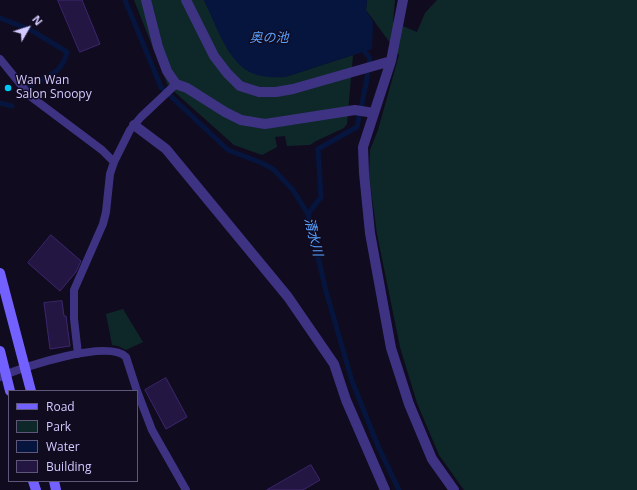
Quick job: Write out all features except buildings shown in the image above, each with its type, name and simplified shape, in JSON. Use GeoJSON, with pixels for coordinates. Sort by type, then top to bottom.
{"type":"FeatureCollection","features":[{"type":"Feature","properties":{"kind":"street"},"geometry":{"type":"LineString","coordinates":[[146,0],[158,47],[174,87],[187,88],[225,112],[241,120],[265,124],[355,110],[372,113]]}},
{"type":"Feature","properties":{"kind":"street"},"geometry":{"type":"LineString","coordinates":[[186,0],[214,56],[227,73],[240,86],[259,92],[276,92],[293,89],[391,61]]}},
{"type":"Feature","properties":{"kind":"street"},"geometry":{"type":"LineString","coordinates":[[403,0],[391,61],[372,113],[363,147],[370,233],[391,348],[409,404],[432,458],[454,490]]}},
{"type":"Feature","properties":{"kind":"street"},"geometry":{"type":"LineString","coordinates":[[134,125],[166,149],[288,297],[334,364],[346,400],[386,490]]}},
{"type":"Feature","properties":{"kind":"street"},"geometry":{"type":"LineString","coordinates":[[0,273],[31,390]]}},
{"type":"Feature","properties":{"kind":"street"},"geometry":{"type":"LineString","coordinates":[[0,351],[3,376],[10,390]]}},
{"type":"Feature","properties":{"kind":"lane"},"geometry":{"type":"LineString","coordinates":[[0,59],[30,96],[102,150],[114,162]]}},
{"type":"Feature","properties":{"kind":"lane"},"geometry":{"type":"LineString","coordinates":[[78,354],[74,319],[74,290],[103,224],[106,212],[110,174],[114,162],[134,125],[161,97],[174,87]]}},
{"type":"Feature","properties":{"kind":"lane"},"geometry":{"type":"LineString","coordinates":[[3,376],[26,368],[78,354],[100,350],[117,351],[123,353],[128,360],[137,390]]}},
{"type":"Feature","properties":{"kind":"lane"},"geometry":{"type":"LineString","coordinates":[[138,394],[152,430],[186,490]]}},
{"type":"Feature","properties":{"kind":"green space"},"geometry":{"type":"Polygon","coordinates":[[[134,0],[204,0],[229,52],[285,77],[353,55],[347,124],[344,128],[310,145],[287,146],[285,136],[275,137],[277,147],[262,155],[234,145],[168,86],[134,0]]]}},
{"type":"Feature","properties":{"kind":"green space"},"geometry":{"type":"Polygon","coordinates":[[[367,0],[395,0],[393,22],[417,32],[425,13],[437,0],[637,0],[637,490],[464,490],[439,455],[417,403],[400,347],[377,234],[369,175],[370,150],[378,130],[399,55],[366,10],[367,0]]]}},
{"type":"Feature","properties":{"kind":"green space"},"geometry":{"type":"Polygon","coordinates":[[[123,309],[143,342],[126,350],[112,345],[106,314],[123,309]]]}},
{"type":"Feature","properties":{"kind":"water","name":"奥の池"},"geometry":{"type":"Polygon","coordinates":[[[204,0],[367,0],[366,10],[373,22],[372,49],[285,77],[268,77],[257,75],[242,67],[230,53],[204,0]]]}},
{"type":"Feature","properties":{"kind":"waterway","name":"清水川"},"geometry":{"type":"LineString","coordinates":[[125,0],[161,87],[228,150],[262,163],[273,169],[293,190],[308,214],[326,291],[352,381],[378,446],[399,490]]}},
{"type":"Feature","properties":{"kind":"waterway"},"geometry":{"type":"LineString","coordinates":[[0,18],[31,30],[67,52],[64,61],[56,72],[26,89]]}},
{"type":"Feature","properties":{"kind":"waterway"},"geometry":{"type":"LineString","coordinates":[[308,214],[321,197],[318,149],[357,127],[370,58],[365,52]]}},
{"type":"Feature","properties":{"kind":"waterway"},"geometry":{"type":"LineString","coordinates":[[0,103],[12,106]]}},
{"type":"Feature","properties":{"kind":"place","name":"Wan Wan Salon Snoopy"},"geometry":{"type":"Point","coordinates":[8,88]}}]}
